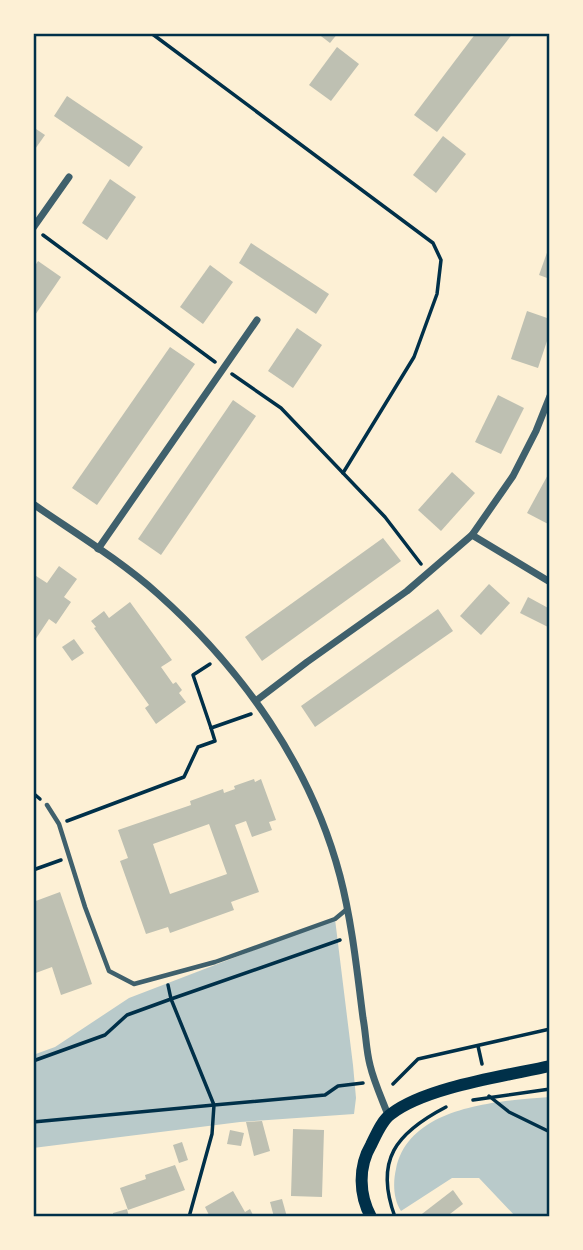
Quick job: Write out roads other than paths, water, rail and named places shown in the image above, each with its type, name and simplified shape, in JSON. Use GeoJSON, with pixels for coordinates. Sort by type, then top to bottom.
{"type":"FeatureCollection","features":[{"type":"Feature","properties":{"kind":"main road"},"geometry":{"type":"LineString","coordinates":[[372,1217],[363,1195],[361,1173],[365,1154],[388,1115],[422,1098],[550,1066]]}},
{"type":"Feature","properties":{"kind":"street"},"geometry":{"type":"LineString","coordinates":[[34,228],[69,177]]}},
{"type":"Feature","properties":{"kind":"street"},"geometry":{"type":"LineString","coordinates":[[98,549],[257,320]]}},
{"type":"Feature","properties":{"kind":"street"},"geometry":{"type":"LineString","coordinates":[[257,700],[407,591],[472,535],[513,475],[536,431],[550,396]]}},
{"type":"Feature","properties":{"kind":"street"},"geometry":{"type":"LineString","coordinates":[[33,504],[158,594],[221,657],[263,710],[308,790],[333,854],[347,908],[369,1064],[388,1115]]}},
{"type":"Feature","properties":{"kind":"street"},"geometry":{"type":"LineString","coordinates":[[472,535],[550,582]]}},
{"type":"Feature","properties":{"kind":"lane"},"geometry":{"type":"LineString","coordinates":[[47,805],[59,824],[109,971],[134,984],[215,962],[335,919],[347,908]]}}]}
